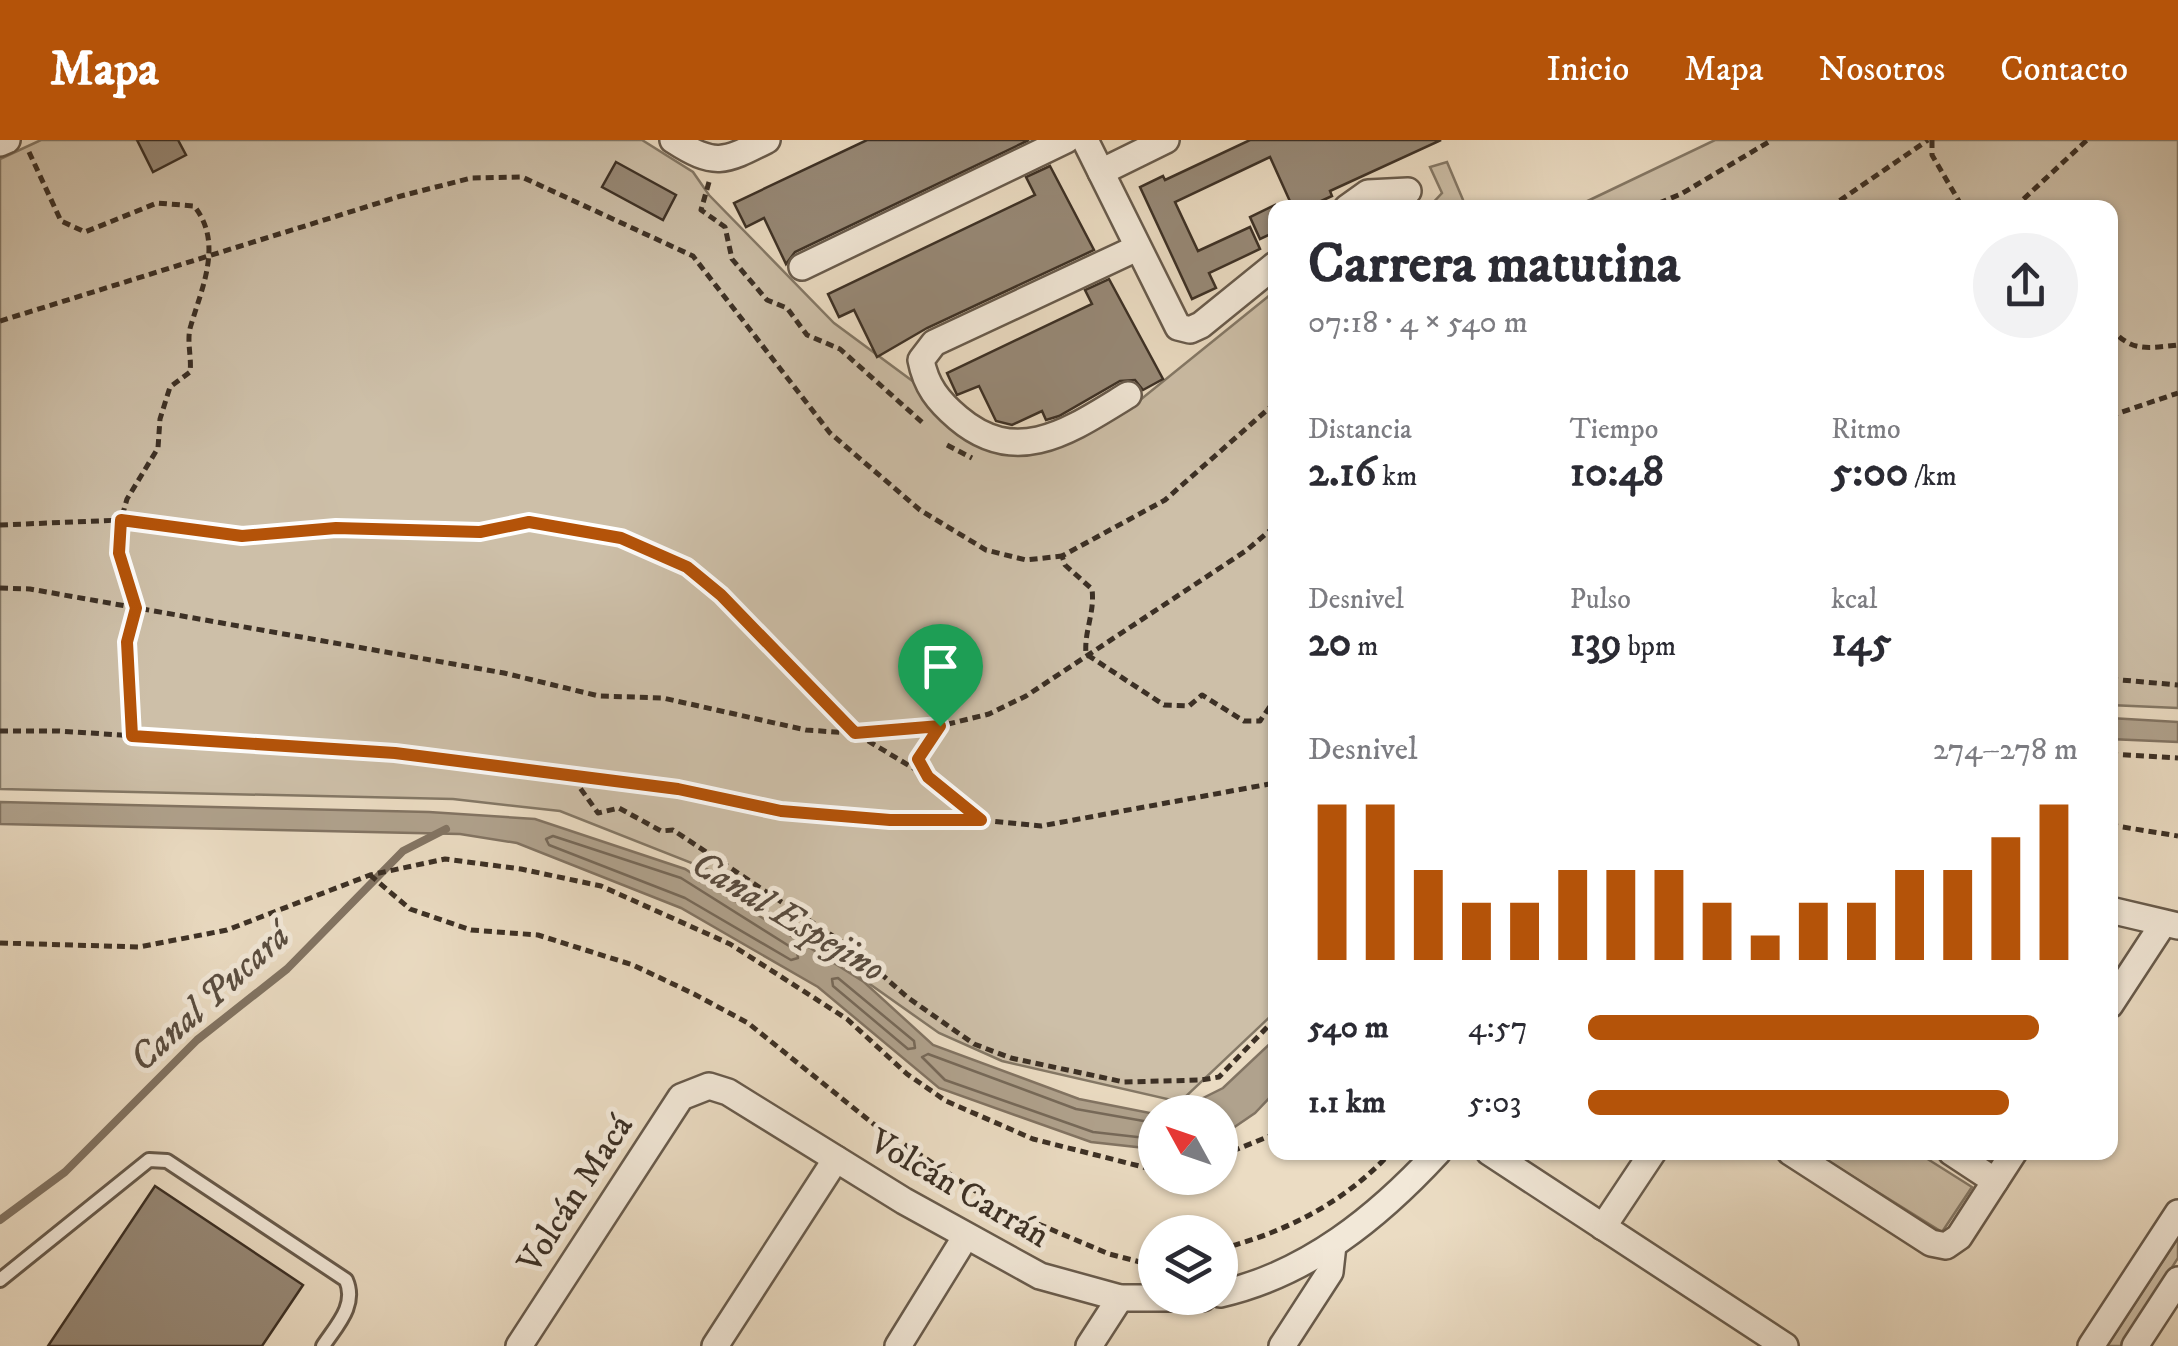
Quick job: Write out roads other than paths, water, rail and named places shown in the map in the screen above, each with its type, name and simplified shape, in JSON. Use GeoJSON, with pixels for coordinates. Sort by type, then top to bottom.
{"type":"FeatureCollection","features":[{"type":"Feature","properties":{"kind":"street"},"geometry":{"type":"LineString","coordinates":[[0,144],[7,140]]}},
{"type":"Feature","properties":{"kind":"street"},"geometry":{"type":"LineString","coordinates":[[673,140],[699,157],[716,160],[730,158],[767,140]]}},
{"type":"Feature","properties":{"kind":"street"},"geometry":{"type":"LineString","coordinates":[[802,267],[1066,140]]}},
{"type":"Feature","properties":{"kind":"street"},"geometry":{"type":"LineString","coordinates":[[1084,140],[1166,310],[1178,327],[1190,330],[1268,270]]}},
{"type":"Feature","properties":{"kind":"street"},"geometry":{"type":"LineString","coordinates":[[1100,172],[1166,140]]}},
{"type":"Feature","properties":{"kind":"street"},"geometry":{"type":"LineString","coordinates":[[1358,200],[1368,193],[1408,191]]}},
{"type":"Feature","properties":{"kind":"street"},"geometry":{"type":"LineString","coordinates":[[1128,395],[1071,430],[1041,441],[988,441],[933,394],[922,366],[924,353],[934,342],[1137,248]]}},
{"type":"Feature","properties":{"kind":"street"},"geometry":{"type":"LineString","coordinates":[[2118,912],[2171,925],[2118,995]]}},
{"type":"Feature","properties":{"kind":"street","name":"Volcán Carrán"},"geometry":{"type":"LineString","coordinates":[[699,1087],[728,1092],[966,1236],[1040,1276],[1120,1298],[1138,1298]]}},
{"type":"Feature","properties":{"kind":"street","name":"Volcán Macá"},"geometry":{"type":"LineString","coordinates":[[519,1346],[676,1106],[699,1087]]}},
{"type":"Feature","properties":{"kind":"street"},"geometry":{"type":"LineString","coordinates":[[715,1346],[836,1159]]}},
{"type":"Feature","properties":{"kind":"street"},"geometry":{"type":"LineString","coordinates":[[1238,1288],[1282,1274],[1333,1246],[1366,1221],[1430,1160]]}},
{"type":"Feature","properties":{"kind":"street"},"geometry":{"type":"LineString","coordinates":[[1501,1160],[1785,1346]]}},
{"type":"Feature","properties":{"kind":"street"},"geometry":{"type":"LineString","coordinates":[[1603,1227],[1647,1160]]}},
{"type":"Feature","properties":{"kind":"street"},"geometry":{"type":"LineString","coordinates":[[1803,1160],[1938,1246],[1959,1237],[2009,1160]]}},
{"type":"Feature","properties":{"kind":"street"},"geometry":{"type":"LineString","coordinates":[[1963,1160],[1996,1181]]}},
{"type":"Feature","properties":{"kind":"street"},"geometry":{"type":"LineString","coordinates":[[2090,1346],[2178,1213]]}},
{"type":"Feature","properties":{"kind":"street"},"geometry":{"type":"LineString","coordinates":[[898,1346],[966,1236]]}},
{"type":"Feature","properties":{"kind":"street"},"geometry":{"type":"LineString","coordinates":[[1282,1346],[1330,1272],[1333,1246]]}},
{"type":"Feature","properties":{"kind":"street"},"geometry":{"type":"LineString","coordinates":[[2136,1346],[2178,1280]]}},
{"type":"Feature","properties":{"kind":"street"},"geometry":{"type":"LineString","coordinates":[[1089,1346],[1120,1298]]}},
{"type":"Feature","properties":{"kind":"lane"},"geometry":{"type":"LineString","coordinates":[[0,1280],[149,1160],[166,1161],[346,1280],[352,1292],[348,1308],[323,1346]]}},
{"type":"Feature","properties":{"kind":"water"},"geometry":{"type":"Polygon","coordinates":[[[2118,718],[2178,722],[2178,742],[2118,739],[2118,718]]]}},
{"type":"Feature","properties":{"kind":"water"},"geometry":{"type":"Polygon","coordinates":[[[0,802],[429,812],[535,819],[685,869],[864,982],[933,1045],[1079,1099],[1138,1111],[1138,1147],[1091,1142],[939,1088],[818,987],[681,908],[517,843],[460,834],[0,824],[0,802]]]}},
{"type":"Feature","properties":{"kind":"water"},"geometry":{"type":"Polygon","coordinates":[[[1268,1046],[1268,1099],[1255,1113],[1238,1125],[1238,1095],[1209,1095],[1223,1088],[1268,1046]]]}},
{"type":"Feature","properties":{"kind":"waterway","name":"Canal Pucará"},"geometry":{"type":"LineString","coordinates":[[0,1220],[65,1172],[197,1040],[287,969],[403,851],[446,829]]}},
{"type":"Feature","properties":{"kind":"water label","name":"Canal Espejino"},"geometry":{"type":"Point","coordinates":[788,917]}}]}
